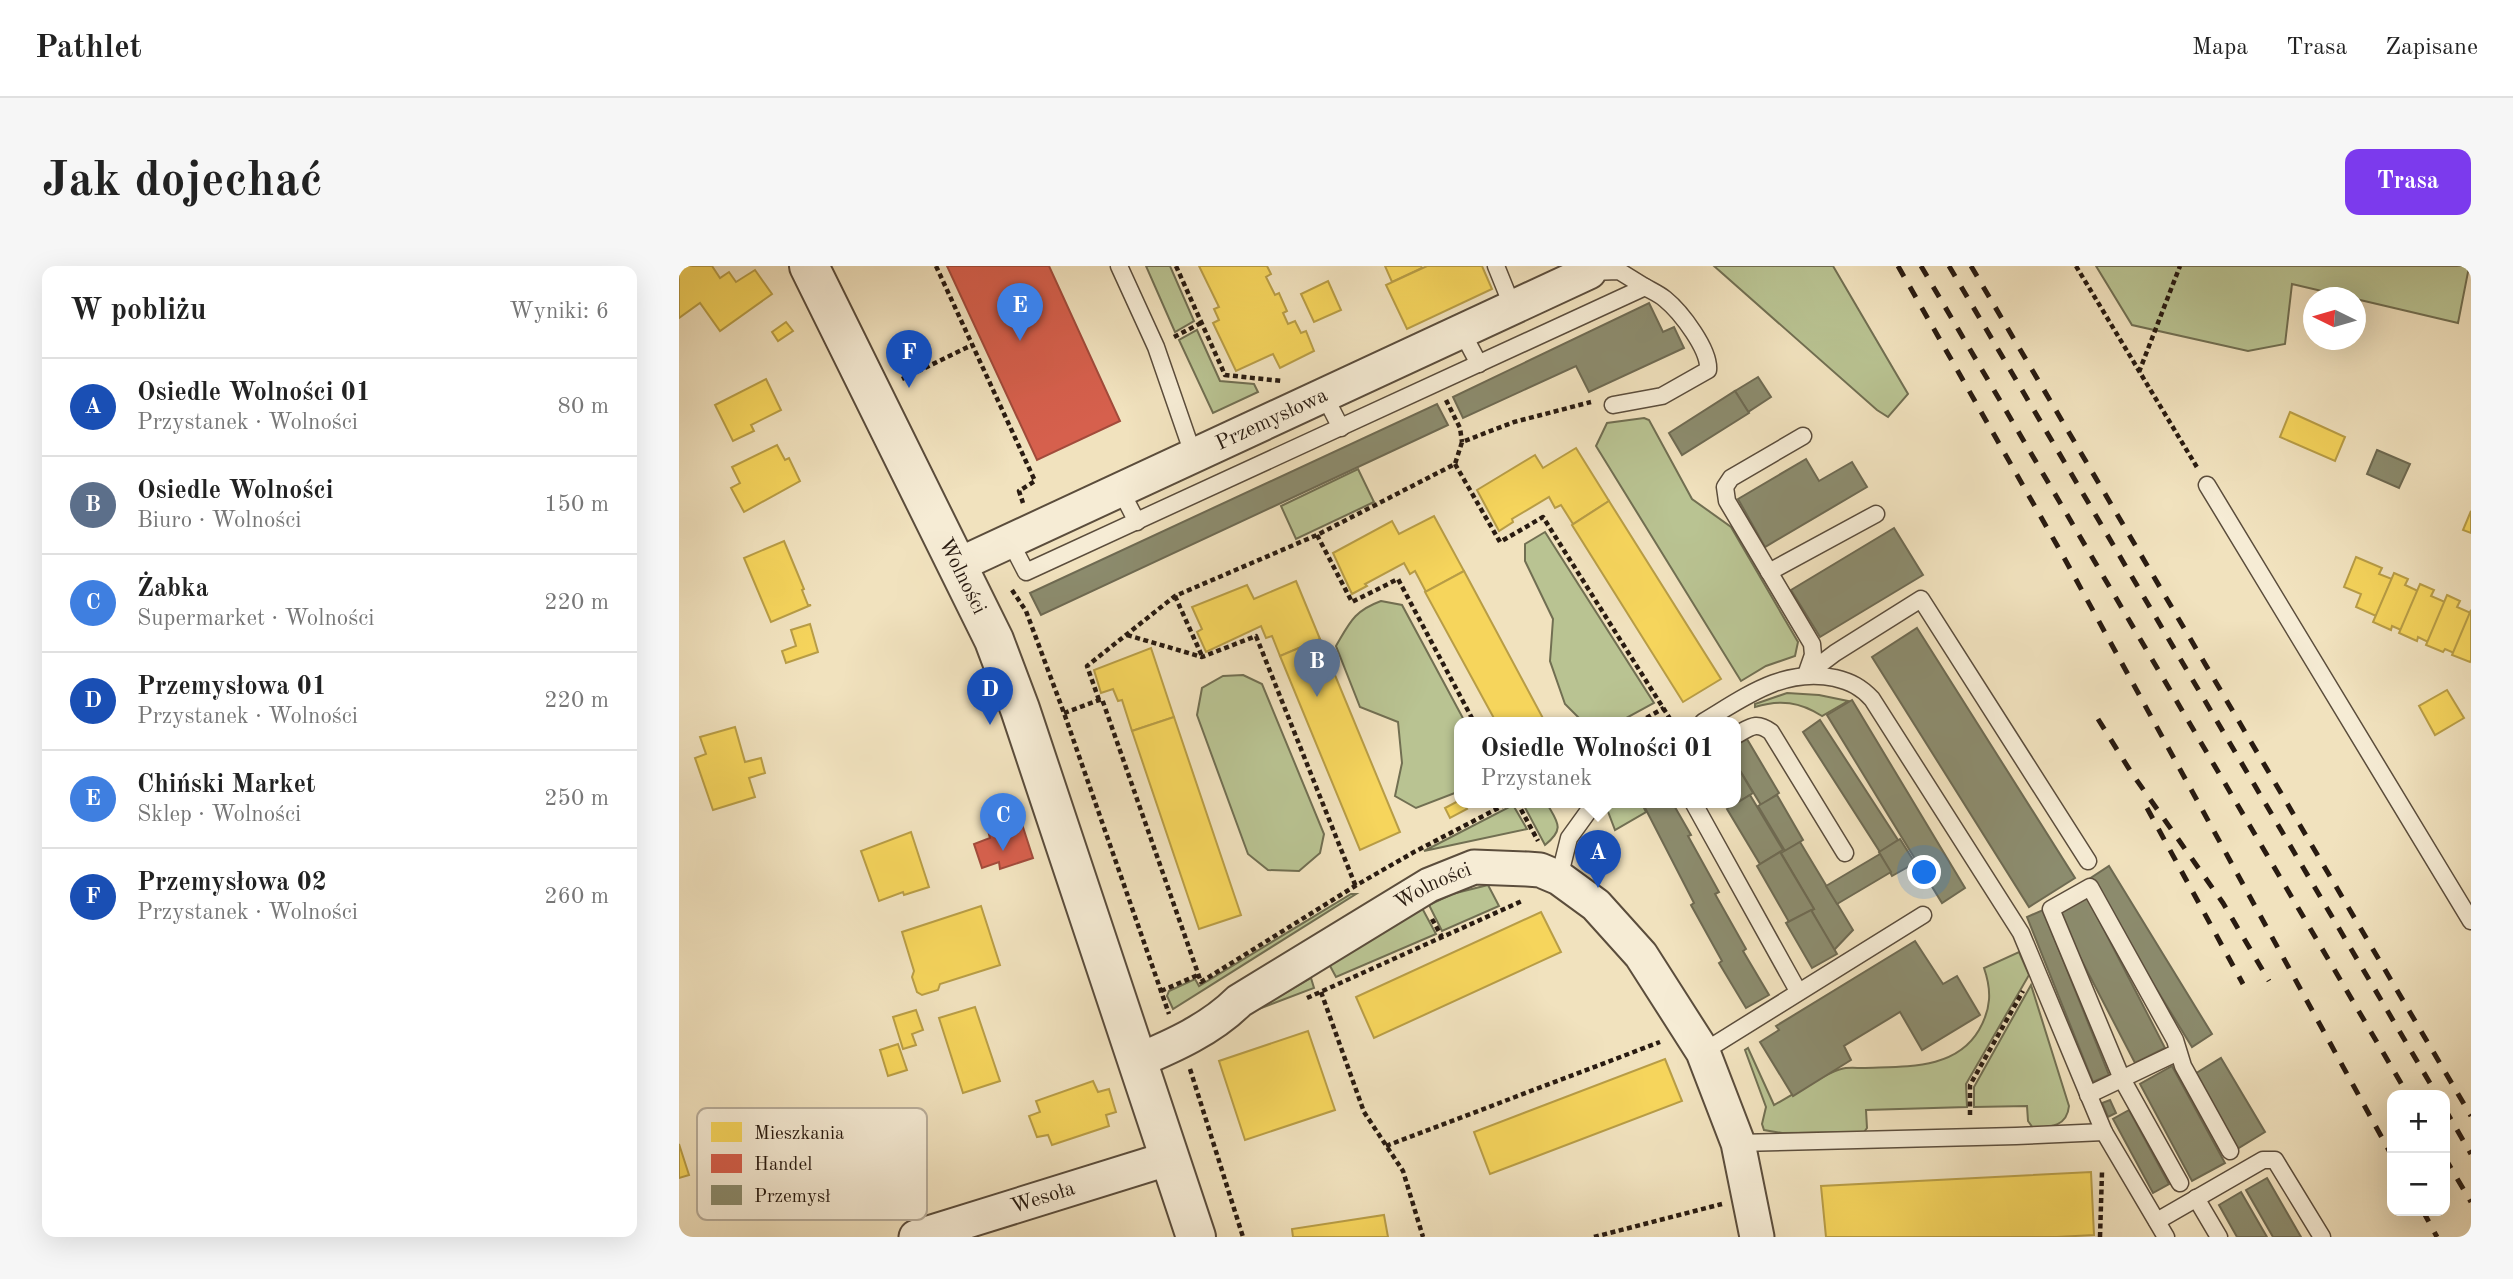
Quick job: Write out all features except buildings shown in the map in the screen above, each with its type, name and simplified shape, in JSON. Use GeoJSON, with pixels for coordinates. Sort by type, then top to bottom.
{"type":"FeatureCollection","features":[{"type":"Feature","properties":{"kind":"street","name":"Wolności"},"geometry":{"type":"LineString","coordinates":[[809,266],[994,640],[1020,709],[1196,1237]]}},
{"type":"Feature","properties":{"kind":"street","name":"Przemysłowa"},"geometry":{"type":"LineString","coordinates":[[956,566],[1589,272]]}},
{"type":"Feature","properties":{"kind":"street","name":"Wolności"},"geometry":{"type":"LineString","coordinates":[[1137,1061],[1180,1043],[1226,1014],[1238,1001],[1429,885],[1473,867],[1539,870],[1559,878],[1596,905],[1641,955],[1703,1052],[1738,1143],[1757,1237]]}},
{"type":"Feature","properties":{"kind":"street","name":"Wesoła"},"geometry":{"type":"LineString","coordinates":[[916,1237],[1170,1158]]}},
{"type":"Feature","properties":{"kind":"lane"},"geometry":{"type":"LineString","coordinates":[[1119,266],[1156,347],[1193,454]]}},
{"type":"Feature","properties":{"kind":"lane"},"geometry":{"type":"LineString","coordinates":[[1496,266],[1513,308]]}},
{"type":"Feature","properties":{"kind":"lane"},"geometry":{"type":"LineString","coordinates":[[1589,272],[1619,271],[1664,298],[1686,321],[1709,360],[1708,370],[1662,396],[1613,405]]}},
{"type":"Feature","properties":{"kind":"lane"},"geometry":{"type":"LineString","coordinates":[[1010,541],[1026,572],[1645,287]]}},
{"type":"Feature","properties":{"kind":"lane"},"geometry":{"type":"LineString","coordinates":[[1462,332],[1479,364]]}},
{"type":"Feature","properties":{"kind":"lane"},"geometry":{"type":"LineString","coordinates":[[1324,395],[1341,428]]}},
{"type":"Feature","properties":{"kind":"lane"},"geometry":{"type":"LineString","coordinates":[[1803,436],[1731,478],[1725,487],[1727,501],[1812,644],[1813,655],[1806,675]]}},
{"type":"Feature","properties":{"kind":"lane"},"geometry":{"type":"LineString","coordinates":[[2207,485],[2471,921]]}},
{"type":"Feature","properties":{"kind":"lane"},"geometry":{"type":"LineString","coordinates":[[1120,489],[1137,522]]}},
{"type":"Feature","properties":{"kind":"lane"},"geometry":{"type":"LineString","coordinates":[[1769,572],[1875,514]]}},
{"type":"Feature","properties":{"kind":"lane"},"geometry":{"type":"LineString","coordinates":[[1806,675],[1835,653],[1921,599],[2088,861]]}},
{"type":"Feature","properties":{"kind":"lane"},"geometry":{"type":"LineString","coordinates":[[1712,717],[1766,685],[1783,678],[1806,675],[1846,681],[1861,687],[1872,699],[2021,933],[2104,1132],[2166,1237]]}},
{"type":"Feature","properties":{"kind":"lane"},"geometry":{"type":"LineString","coordinates":[[1741,732],[1762,725],[1771,732],[1845,853]]}},
{"type":"Feature","properties":{"kind":"lane"},"geometry":{"type":"LineString","coordinates":[[1559,878],[1569,838],[1591,808]]}},
{"type":"Feature","properties":{"kind":"lane"},"geometry":{"type":"LineString","coordinates":[[1696,808],[1798,991]]}},
{"type":"Feature","properties":{"kind":"lane"},"geometry":{"type":"LineString","coordinates":[[2180,1183],[2122,1079],[2051,909],[2090,887],[2175,1040],[2182,1066],[2230,1151]]}},
{"type":"Feature","properties":{"kind":"lane"},"geometry":{"type":"LineString","coordinates":[[1703,1052],[1923,915]]}},
{"type":"Feature","properties":{"kind":"lane"},"geometry":{"type":"LineString","coordinates":[[2088,1095],[2179,1052]]}},
{"type":"Feature","properties":{"kind":"lane"},"geometry":{"type":"LineString","coordinates":[[1738,1143],[2104,1132]]}},
{"type":"Feature","properties":{"kind":"lane"},"geometry":{"type":"LineString","coordinates":[[2157,1221],[2263,1160],[2275,1160],[2322,1237]]}},
{"type":"Feature","properties":{"kind":"lane"},"geometry":{"type":"LineString","coordinates":[[2196,1198],[2219,1237]]}},
{"type":"Feature","properties":{"kind":"path"},"geometry":{"type":"LineString","coordinates":[[936,266],[1035,481],[1019,491],[1025,509]]}},
{"type":"Feature","properties":{"kind":"path"},"geometry":{"type":"LineString","coordinates":[[1176,266],[1225,375],[1281,380],[1285,388]]}},
{"type":"Feature","properties":{"kind":"path"},"geometry":{"type":"LineString","coordinates":[[2076,266],[2207,485]]}},
{"type":"Feature","properties":{"kind":"path"},"geometry":{"type":"LineString","coordinates":[[2139,372],[2180,266]]}},
{"type":"Feature","properties":{"kind":"path"},"geometry":{"type":"LineString","coordinates":[[1156,347],[1201,323]]}},
{"type":"Feature","properties":{"kind":"path"},"geometry":{"type":"LineString","coordinates":[[902,379],[972,345]]}},
{"type":"Feature","properties":{"kind":"path"},"geometry":{"type":"LineString","coordinates":[[1099,700],[1087,666],[1175,596],[1317,535],[1455,464],[1462,442],[1460,428],[1437,384]]}},
{"type":"Feature","properties":{"kind":"path"},"geometry":{"type":"LineString","coordinates":[[1462,442],[1514,422],[1596,401],[1613,405]]}},
{"type":"Feature","properties":{"kind":"path"},"geometry":{"type":"LineString","coordinates":[[1455,464],[1500,542],[1543,517],[1669,717]]}},
{"type":"Feature","properties":{"kind":"path"},"geometry":{"type":"LineString","coordinates":[[1317,535],[1352,602],[1398,579],[1471,717]]}},
{"type":"Feature","properties":{"kind":"path"},"geometry":{"type":"LineString","coordinates":[[1009,585],[1026,611],[1064,712],[1173,1025]]}},
{"type":"Feature","properties":{"kind":"path"},"geometry":{"type":"LineString","coordinates":[[1175,596],[1202,657]]}},
{"type":"Feature","properties":{"kind":"path"},"geometry":{"type":"LineString","coordinates":[[1127,635],[1202,657],[1256,636],[1355,886],[1380,914]]}},
{"type":"Feature","properties":{"kind":"path"},"geometry":{"type":"LineString","coordinates":[[1064,712],[1102,699],[1201,982],[1355,886],[1498,808]]}},
{"type":"Feature","properties":{"kind":"path"},"geometry":{"type":"LineString","coordinates":[[1648,717],[1664,708]]}},
{"type":"Feature","properties":{"kind":"path"},"geometry":{"type":"LineString","coordinates":[[1520,808],[1542,848]]}},
{"type":"Feature","properties":{"kind":"path"},"geometry":{"type":"LineString","coordinates":[[1298,1002],[1527,898]]}},
{"type":"Feature","properties":{"kind":"path"},"geometry":{"type":"LineString","coordinates":[[1308,958],[1364,1112],[1403,1171],[1423,1237]]}},
{"type":"Feature","properties":{"kind":"path"},"geometry":{"type":"LineString","coordinates":[[1971,1137],[1970,1086],[2035,968]]}},
{"type":"Feature","properties":{"kind":"path"},"geometry":{"type":"LineString","coordinates":[[1161,991],[1198,975]]}},
{"type":"Feature","properties":{"kind":"path"},"geometry":{"type":"LineString","coordinates":[[1386,1146],[1663,1041]]}},
{"type":"Feature","properties":{"kind":"path"},"geometry":{"type":"LineString","coordinates":[[1187,1060],[1243,1237]]}},
{"type":"Feature","properties":{"kind":"path"},"geometry":{"type":"LineString","coordinates":[[2100,1237],[2102,1170]]}},
{"type":"Feature","properties":{"kind":"path"},"geometry":{"type":"LineString","coordinates":[[1594,1237],[1729,1202]]}},
{"type":"Feature","properties":{"kind":"green space"},"geometry":{"type":"Polygon","coordinates":[[[1146,266],[1170,266],[1194,321],[1175,332],[1146,266]]]}},
{"type":"Feature","properties":{"kind":"green space"},"geometry":{"type":"Polygon","coordinates":[[[1714,266],[1833,266],[1908,394],[1888,417],[1877,410],[1714,266]]]}},
{"type":"Feature","properties":{"kind":"green space"},"geometry":{"type":"Polygon","coordinates":[[[2096,266],[2469,267],[2458,323],[2366,301],[2366,287],[2305,287],[2292,284],[2285,344],[2248,351],[2132,325],[2096,266]]]}},
{"type":"Feature","properties":{"kind":"green space"},"geometry":{"type":"Polygon","coordinates":[[[1197,330],[1220,381],[1254,384],[1258,392],[1213,413],[1179,340],[1197,330]]]}},
{"type":"Feature","properties":{"kind":"green space"},"geometry":{"type":"Polygon","coordinates":[[[1644,418],[1649,420],[1692,499],[1731,527],[1798,642],[1795,656],[1766,666],[1741,681],[1596,446],[1607,423],[1644,418]]]}},
{"type":"Feature","properties":{"kind":"green space"},"geometry":{"type":"Polygon","coordinates":[[[1358,469],[1374,502],[1296,539],[1281,506],[1358,469]]]}},
{"type":"Feature","properties":{"kind":"green space"},"geometry":{"type":"Polygon","coordinates":[[[1545,532],[1654,703],[1628,717],[1578,717],[1565,704],[1550,661],[1553,619],[1525,561],[1525,544],[1545,532]]]}},
{"type":"Feature","properties":{"kind":"green space"},"geometry":{"type":"Polygon","coordinates":[[[1381,601],[1402,605],[1462,717],[1454,717],[1454,793],[1416,808],[1395,796],[1402,763],[1398,722],[1360,707],[1336,646],[1354,618],[1381,601]]]}},
{"type":"Feature","properties":{"kind":"green space"},"geometry":{"type":"Polygon","coordinates":[[[1243,675],[1262,684],[1324,834],[1320,853],[1299,871],[1268,870],[1248,854],[1197,715],[1202,688],[1223,676],[1243,675]]]}},
{"type":"Feature","properties":{"kind":"green space"},"geometry":{"type":"Polygon","coordinates":[[[1787,693],[1819,695],[1848,701],[1822,716],[1790,703],[1755,707],[1755,704],[1787,693]]]}},
{"type":"Feature","properties":{"kind":"green space"},"geometry":{"type":"Polygon","coordinates":[[[1507,808],[1515,808],[1527,829],[1424,851],[1507,808]]]}},
{"type":"Feature","properties":{"kind":"green space"},"geometry":{"type":"Polygon","coordinates":[[[1525,808],[1549,808],[1553,815],[1557,825],[1556,834],[1545,845],[1525,808]]]}},
{"type":"Feature","properties":{"kind":"green space"},"geometry":{"type":"Polygon","coordinates":[[[1644,808],[1646,812],[1615,830],[1607,809],[1644,808]]]}},
{"type":"Feature","properties":{"kind":"green space"},"geometry":{"type":"Polygon","coordinates":[[[1488,885],[1499,906],[1442,931],[1429,905],[1452,894],[1488,885]]]}},
{"type":"Feature","properties":{"kind":"green space"},"geometry":{"type":"Polygon","coordinates":[[[1351,894],[1356,894],[1173,1009],[1167,996],[1169,991],[1195,979],[1199,986],[1351,894]]]}},
{"type":"Feature","properties":{"kind":"green space"},"geometry":{"type":"Polygon","coordinates":[[[1422,908],[1436,934],[1336,977],[1329,964],[1422,908]]]}},
{"type":"Feature","properties":{"kind":"green space"},"geometry":{"type":"Polygon","coordinates":[[[2019,952],[2029,975],[1966,1084],[1967,1107],[1866,1110],[1867,1128],[1864,1132],[1782,1133],[1764,1130],[1762,1124],[1766,1107],[1745,1050],[1748,1048],[1774,1105],[1841,1069],[1911,1066],[1942,1060],[1969,1043],[1983,1022],[1989,1000],[1984,968],[2019,952]]]}},
{"type":"Feature","properties":{"kind":"green space"},"geometry":{"type":"Polygon","coordinates":[[[1311,978],[1314,988],[1256,1010],[1311,978]]]}},
{"type":"Feature","properties":{"kind":"green space"},"geometry":{"type":"Polygon","coordinates":[[[2031,985],[2069,1106],[2068,1113],[2061,1122],[2033,1128],[2028,1121],[2027,1106],[1974,1107],[1974,1087],[2031,985]]]}},
{"type":"Feature","properties":{"kind":"railway"},"geometry":{"type":"LineString","coordinates":[[1898,266],[2062,554],[2390,1153]]}},
{"type":"Feature","properties":{"kind":"railway"},"geometry":{"type":"LineString","coordinates":[[1921,266],[2405,1090]]}},
{"type":"Feature","properties":{"kind":"railway"},"geometry":{"type":"LineString","coordinates":[[1949,266],[2434,1090]]}},
{"type":"Feature","properties":{"kind":"railway"},"geometry":{"type":"LineString","coordinates":[[1971,266],[2471,1116]]}},
{"type":"Feature","properties":{"kind":"railway"},"geometry":{"type":"LineString","coordinates":[[2098,719],[2131,772],[2223,903],[2269,981]]}},
{"type":"Feature","properties":{"kind":"railway"},"geometry":{"type":"LineString","coordinates":[[2147,808],[2243,984]]}},
{"type":"Feature","properties":{"kind":"railway"},"geometry":{"type":"LineString","coordinates":[[2450,1118],[2471,1154]]}},
{"type":"Feature","properties":{"kind":"railway"},"geometry":{"type":"LineString","coordinates":[[2450,1166],[2471,1202]]}},
{"type":"Feature","properties":{"kind":"railway"},"geometry":{"type":"LineString","coordinates":[[2426,1216],[2437,1237]]}},
{"type":"Feature","properties":{"kind":"place","name":"Chiński Market"},"geometry":{"type":"Point","coordinates":[1020,341]}},
{"type":"Feature","properties":{"kind":"place","name":"Przemysłowa 02"},"geometry":{"type":"Point","coordinates":[909,388]}},
{"type":"Feature","properties":{"kind":"place","name":"Osiedle Wolności"},"geometry":{"type":"Point","coordinates":[1317,697]}},
{"type":"Feature","properties":{"kind":"place","name":"Przemysłowa 01"},"geometry":{"type":"Point","coordinates":[990,725]}},
{"type":"Feature","properties":{"kind":"place","name":"Żabka"},"geometry":{"type":"Point","coordinates":[1003,851]}},
{"type":"Feature","properties":{"kind":"place","name":"Osiedle Wolności 01"},"geometry":{"type":"Point","coordinates":[1598,888]}}]}
